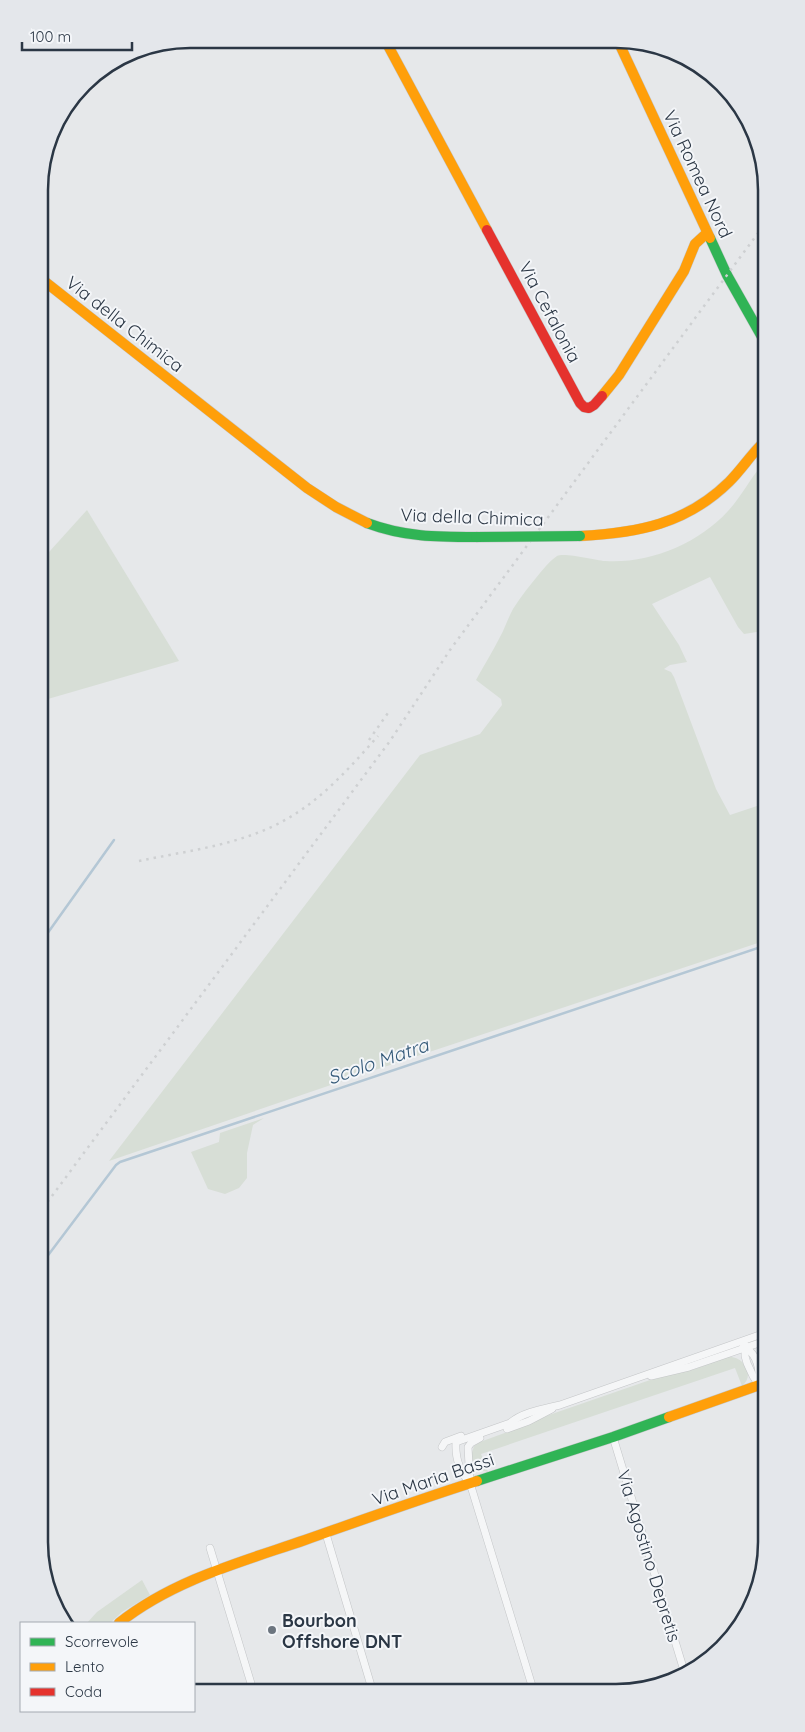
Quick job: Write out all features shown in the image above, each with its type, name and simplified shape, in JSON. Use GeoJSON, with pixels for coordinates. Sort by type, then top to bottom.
{"type":"FeatureCollection","features":[{"type":"Feature","properties":{"kind":"street","name":"Via Cefalonia"},"geometry":{"type":"LineString","coordinates":[[389,48],[584,407],[589,408],[594,404],[619,375],[684,271],[695,244],[707,232]]}},
{"type":"Feature","properties":{"kind":"street","name":"Via Romea Nord"},"geometry":{"type":"LineString","coordinates":[[622,48],[727,275],[758,330]]}},
{"type":"Feature","properties":{"kind":"street","name":"Via della Chimica"},"geometry":{"type":"LineString","coordinates":[[48,284],[316,495],[360,521],[400,534],[476,537],[626,534],[649,528],[686,514],[705,502],[758,453]]}},
{"type":"Feature","properties":{"kind":"street","name":"Via Romea Nord"},"geometry":{"type":"LineString","coordinates":[[751,318],[758,325]]}},
{"type":"Feature","properties":{"kind":"street","name":"Via della Chimica"},"geometry":{"type":"LineString","coordinates":[[752,457],[758,448]]}},
{"type":"Feature","properties":{"kind":"street"},"geometry":{"type":"LineString","coordinates":[[747,1363],[746,1344],[757,1340]]}},
{"type":"Feature","properties":{"kind":"street"},"geometry":{"type":"LineString","coordinates":[[531,1684],[470,1483],[468,1447],[480,1438],[529,1421],[560,1405],[683,1361],[757,1340]]}},
{"type":"Feature","properties":{"kind":"street"},"geometry":{"type":"LineString","coordinates":[[683,1361],[697,1360],[739,1346],[750,1350],[757,1363]]}},
{"type":"Feature","properties":{"kind":"street"},"geometry":{"type":"LineString","coordinates":[[636,1378],[688,1367],[745,1348]]}},
{"type":"Feature","properties":{"kind":"street"},"geometry":{"type":"LineString","coordinates":[[732,1352],[743,1356],[753,1376],[757,1380]]}},
{"type":"Feature","properties":{"kind":"street"},"geometry":{"type":"LineString","coordinates":[[756,1360],[757,1352]]}},
{"type":"Feature","properties":{"kind":"street","name":"Via Maria Bassi"},"geometry":{"type":"LineString","coordinates":[[120,1622],[134,1611],[166,1592],[217,1570],[470,1483],[613,1437],[757,1386]]}},
{"type":"Feature","properties":{"kind":"street"},"geometry":{"type":"LineString","coordinates":[[455,1452],[449,1448],[442,1447],[445,1442],[540,1409],[560,1405]]}},
{"type":"Feature","properties":{"kind":"street"},"geometry":{"type":"LineString","coordinates":[[470,1483],[463,1474],[455,1452],[456,1442],[510,1423],[516,1418]]}},
{"type":"Feature","properties":{"kind":"street","name":"Via Agostino Depretis"},"geometry":{"type":"LineString","coordinates":[[613,1437],[683,1667]]}},
{"type":"Feature","properties":{"kind":"street"},"geometry":{"type":"LineString","coordinates":[[326,1534],[371,1684]]}},
{"type":"Feature","properties":{"kind":"street"},"geometry":{"type":"LineString","coordinates":[[210,1548],[251,1684]]}},
{"type":"Feature","properties":{"kind":"shaded area"},"geometry":{"type":"Polygon","coordinates":[[[758,470],[758,632],[744,634],[738,627],[710,577],[652,604],[679,645],[687,662],[670,665],[664,669],[671,672],[674,677],[716,789],[730,815],[758,806],[757,943],[366,1073],[109,1161],[420,755],[480,734],[502,705],[501,699],[476,680],[513,609],[548,564],[561,555],[605,561],[622,561],[639,559],[672,550],[688,542],[716,523],[733,506],[758,470]]]}},
{"type":"Feature","properties":{"kind":"shaded area"},"geometry":{"type":"Polygon","coordinates":[[[87,510],[179,661],[48,699],[48,553],[87,510]]]}},
{"type":"Feature","properties":{"kind":"shaded area"},"geometry":{"type":"Polygon","coordinates":[[[264,1118],[253,1125],[247,1153],[247,1178],[239,1188],[225,1194],[208,1189],[191,1152],[219,1142],[220,1133],[264,1118]]]}},
{"type":"Feature","properties":{"kind":"shaded area"},"geometry":{"type":"Polygon","coordinates":[[[727,1357],[738,1359],[746,1367],[748,1377],[742,1386],[735,1368],[481,1454],[488,1472],[477,1469],[474,1465],[471,1456],[474,1446],[480,1442],[549,1415],[653,1379],[695,1369],[727,1357]]]}},
{"type":"Feature","properties":{"kind":"shaded area"},"geometry":{"type":"Polygon","coordinates":[[[142,1580],[150,1595],[122,1612],[111,1622],[88,1622],[97,1612],[142,1580]]]}},
{"type":"Feature","properties":{"kind":"waterway"},"geometry":{"type":"LineString","coordinates":[[48,933],[114,840]]}},
{"type":"Feature","properties":{"kind":"waterway","name":"Scolo Matra"},"geometry":{"type":"LineString","coordinates":[[48,1255],[120,1162],[757,948]]}},
{"type":"Feature","properties":{"kind":"railway"},"geometry":{"type":"LineString","coordinates":[[48,1201],[390,741],[450,650],[758,233]]}},
{"type":"Feature","properties":{"kind":"railway"},"geometry":{"type":"LineString","coordinates":[[369,740],[390,710]]}},
{"type":"Feature","properties":{"kind":"railway"},"geometry":{"type":"LineString","coordinates":[[139,861],[219,845],[277,824],[307,806],[329,788],[378,736]]}},
{"type":"Feature","properties":{"kind":"traffic: fast"},"geometry":{"type":"LineString","coordinates":[[710,238],[727,275],[758,330]]}},
{"type":"Feature","properties":{"kind":"traffic: fast"},"geometry":{"type":"LineString","coordinates":[[367,523],[407,534],[476,537]]}},
{"type":"Feature","properties":{"kind":"traffic: fast"},"geometry":{"type":"LineString","coordinates":[[476,537],[580,536]]}},
{"type":"Feature","properties":{"kind":"traffic: fast"},"geometry":{"type":"LineString","coordinates":[[477,1481],[669,1417]]}},
{"type":"Feature","properties":{"kind":"traffic: slow"},"geometry":{"type":"LineString","coordinates":[[389,48],[487,230]]}},
{"type":"Feature","properties":{"kind":"traffic: slow"},"geometry":{"type":"LineString","coordinates":[[621,48],[710,238]]}},
{"type":"Feature","properties":{"kind":"traffic: slow"},"geometry":{"type":"LineString","coordinates":[[602,396],[619,375],[684,271],[695,244],[707,233]]}},
{"type":"Feature","properties":{"kind":"traffic: slow"},"geometry":{"type":"LineString","coordinates":[[48,284],[307,488],[336,507],[367,523]]}},
{"type":"Feature","properties":{"kind":"traffic: slow"},"geometry":{"type":"LineString","coordinates":[[580,536],[641,529],[678,517],[696,508],[713,496],[729,482],[758,448]]}},
{"type":"Feature","properties":{"kind":"traffic: slow"},"geometry":{"type":"LineString","coordinates":[[669,1417],[757,1386]]}},
{"type":"Feature","properties":{"kind":"traffic: slow"},"geometry":{"type":"LineString","coordinates":[[120,1622],[162,1595],[208,1574],[477,1481]]}},
{"type":"Feature","properties":{"kind":"traffic: jam"},"geometry":{"type":"LineString","coordinates":[[487,230],[580,403],[584,407],[589,408],[602,396]]}},
{"type":"Feature","properties":{"kind":"place","name":"Bourbon Offshore DNT"},"geometry":{"type":"Point","coordinates":[272,1630]}}]}
